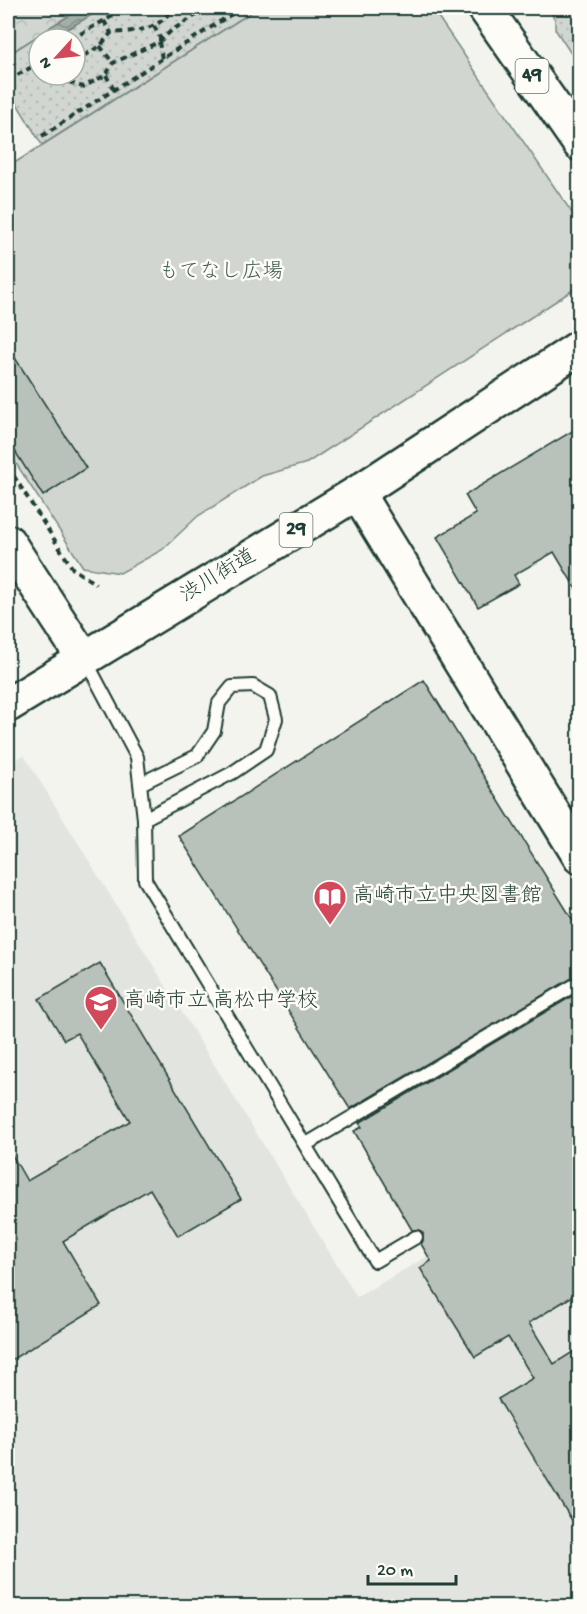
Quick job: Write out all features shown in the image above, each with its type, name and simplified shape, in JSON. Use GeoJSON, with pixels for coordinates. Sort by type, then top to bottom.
{"type":"FeatureCollection","features":[{"type":"Feature","properties":{"kind":"main road","name":"49"},"geometry":{"type":"LineString","coordinates":[[485,8],[579,144]]}},
{"type":"Feature","properties":{"kind":"main road","name":"渋川街道"},"geometry":{"type":"LineString","coordinates":[[8,705],[357,493],[579,347]]}},
{"type":"Feature","properties":{"kind":"main road"},"geometry":{"type":"LineString","coordinates":[[357,493],[579,857]]}},
{"type":"Feature","properties":{"kind":"main road"},"geometry":{"type":"LineString","coordinates":[[8,542],[84,659]]}},
{"type":"Feature","properties":{"kind":"lane"},"geometry":{"type":"LineString","coordinates":[[84,659],[137,757],[144,819],[145,880],[375,1262],[416,1237]]}},
{"type":"Feature","properties":{"kind":"lane"},"geometry":{"type":"LineString","coordinates":[[140,784],[197,756],[214,731],[219,703],[232,687],[253,686],[270,696],[276,719],[266,750],[232,772],[144,819]]}},
{"type":"Feature","properties":{"kind":"lane"},"geometry":{"type":"LineString","coordinates":[[305,1145],[579,982]]}},
{"type":"Feature","properties":{"kind":"path"},"geometry":{"type":"LineString","coordinates":[[87,30],[127,8]]}},
{"type":"Feature","properties":{"kind":"path"},"geometry":{"type":"LineString","coordinates":[[87,54],[100,46],[111,33],[154,26],[168,16],[171,8]]}},
{"type":"Feature","properties":{"kind":"path"},"geometry":{"type":"LineString","coordinates":[[87,85],[106,75],[113,63],[160,41],[171,31],[207,8]]}},
{"type":"Feature","properties":{"kind":"path"},"geometry":{"type":"LineString","coordinates":[[223,8],[228,16]]}},
{"type":"Feature","properties":{"kind":"path"},"geometry":{"type":"LineString","coordinates":[[42,136],[242,8]]}},
{"type":"Feature","properties":{"kind":"path"},"geometry":{"type":"LineString","coordinates":[[104,21],[111,33]]}},
{"type":"Feature","properties":{"kind":"path"},"geometry":{"type":"LineString","coordinates":[[154,26],[160,41],[162,59]]}},
{"type":"Feature","properties":{"kind":"path"},"geometry":{"type":"LineString","coordinates":[[100,46],[113,63]]}},
{"type":"Feature","properties":{"kind":"path"},"geometry":{"type":"LineString","coordinates":[[8,80],[27,70]]}},
{"type":"Feature","properties":{"kind":"path"},"geometry":{"type":"LineString","coordinates":[[106,75],[114,90]]}},
{"type":"Feature","properties":{"kind":"path"},"geometry":{"type":"LineString","coordinates":[[8,467],[73,569],[96,584]]}},
{"type":"Feature","properties":{"kind":"shaded area","name":"高崎市立 高松中学校"},"geometry":{"type":"Polygon","coordinates":[[[24,755],[357,1297],[579,1169],[580,1606],[8,1606],[8,765],[24,755]]]}},
{"type":"Feature","properties":{"kind":"green space"},"geometry":{"type":"Polygon","coordinates":[[[8,8],[81,8],[51,27],[27,27],[27,43],[8,55],[8,8]]]}},
{"type":"Feature","properties":{"kind":"green space"},"geometry":{"type":"Polygon","coordinates":[[[81,8],[258,8],[42,145],[8,89],[8,55],[27,43],[27,87],[87,87],[87,27],[51,27],[81,8]]]}},
{"type":"Feature","properties":{"kind":"green space","name":"もてなし広場"},"geometry":{"type":"Polygon","coordinates":[[[258,8],[432,8],[579,223],[579,286],[307,463],[262,476],[198,516],[162,550],[120,573],[83,567],[8,451],[8,167],[258,8]]]}},
{"type":"Feature","properties":{"kind":"green space"},"geometry":{"type":"Polygon","coordinates":[[[547,8],[579,8],[579,66],[555,29],[555,19],[547,8]]]}},
{"type":"Feature","properties":{"kind":"water"},"geometry":{"type":"Polygon","coordinates":[[[82,8],[104,8],[71,27],[50,27],[82,8]]]}},
{"type":"Feature","properties":{"kind":"building"},"geometry":{"type":"Polygon","coordinates":[[[8,347],[86,468],[43,496],[8,440],[8,347]]]}},
{"type":"Feature","properties":{"kind":"building"},"geometry":{"type":"Polygon","coordinates":[[[579,427],[579,594],[554,552],[514,575],[519,584],[478,607],[437,537],[476,514],[465,495],[579,427]]]}},
{"type":"Feature","properties":{"kind":"building"},"geometry":{"type":"Polygon","coordinates":[[[424,680],[579,930],[579,974],[350,1109],[179,836],[424,680]]]}},
{"type":"Feature","properties":{"kind":"building"},"geometry":{"type":"Polygon","coordinates":[[[100,963],[241,1199],[178,1236],[150,1189],[63,1241],[101,1305],[8,1362],[8,1148],[27,1181],[130,1121],[77,1033],[64,1040],[39,999],[100,963]]]}},
{"type":"Feature","properties":{"kind":"building"},"geometry":{"type":"Polygon","coordinates":[[[579,992],[579,1292],[529,1323],[554,1364],[579,1348],[579,1532],[498,1399],[533,1378],[508,1337],[475,1357],[420,1268],[431,1261],[421,1244],[423,1233],[420,1230],[412,1230],[354,1131],[362,1127],[359,1123],[579,992]]]}},
{"type":"Feature","properties":{"kind":"place","name":"高崎市立中央図書館"},"geometry":{"type":"Point","coordinates":[330,926]}},
{"type":"Feature","properties":{"kind":"place","name":"高崎市立 高松中学校"},"geometry":{"type":"Point","coordinates":[101,1031]}}]}
